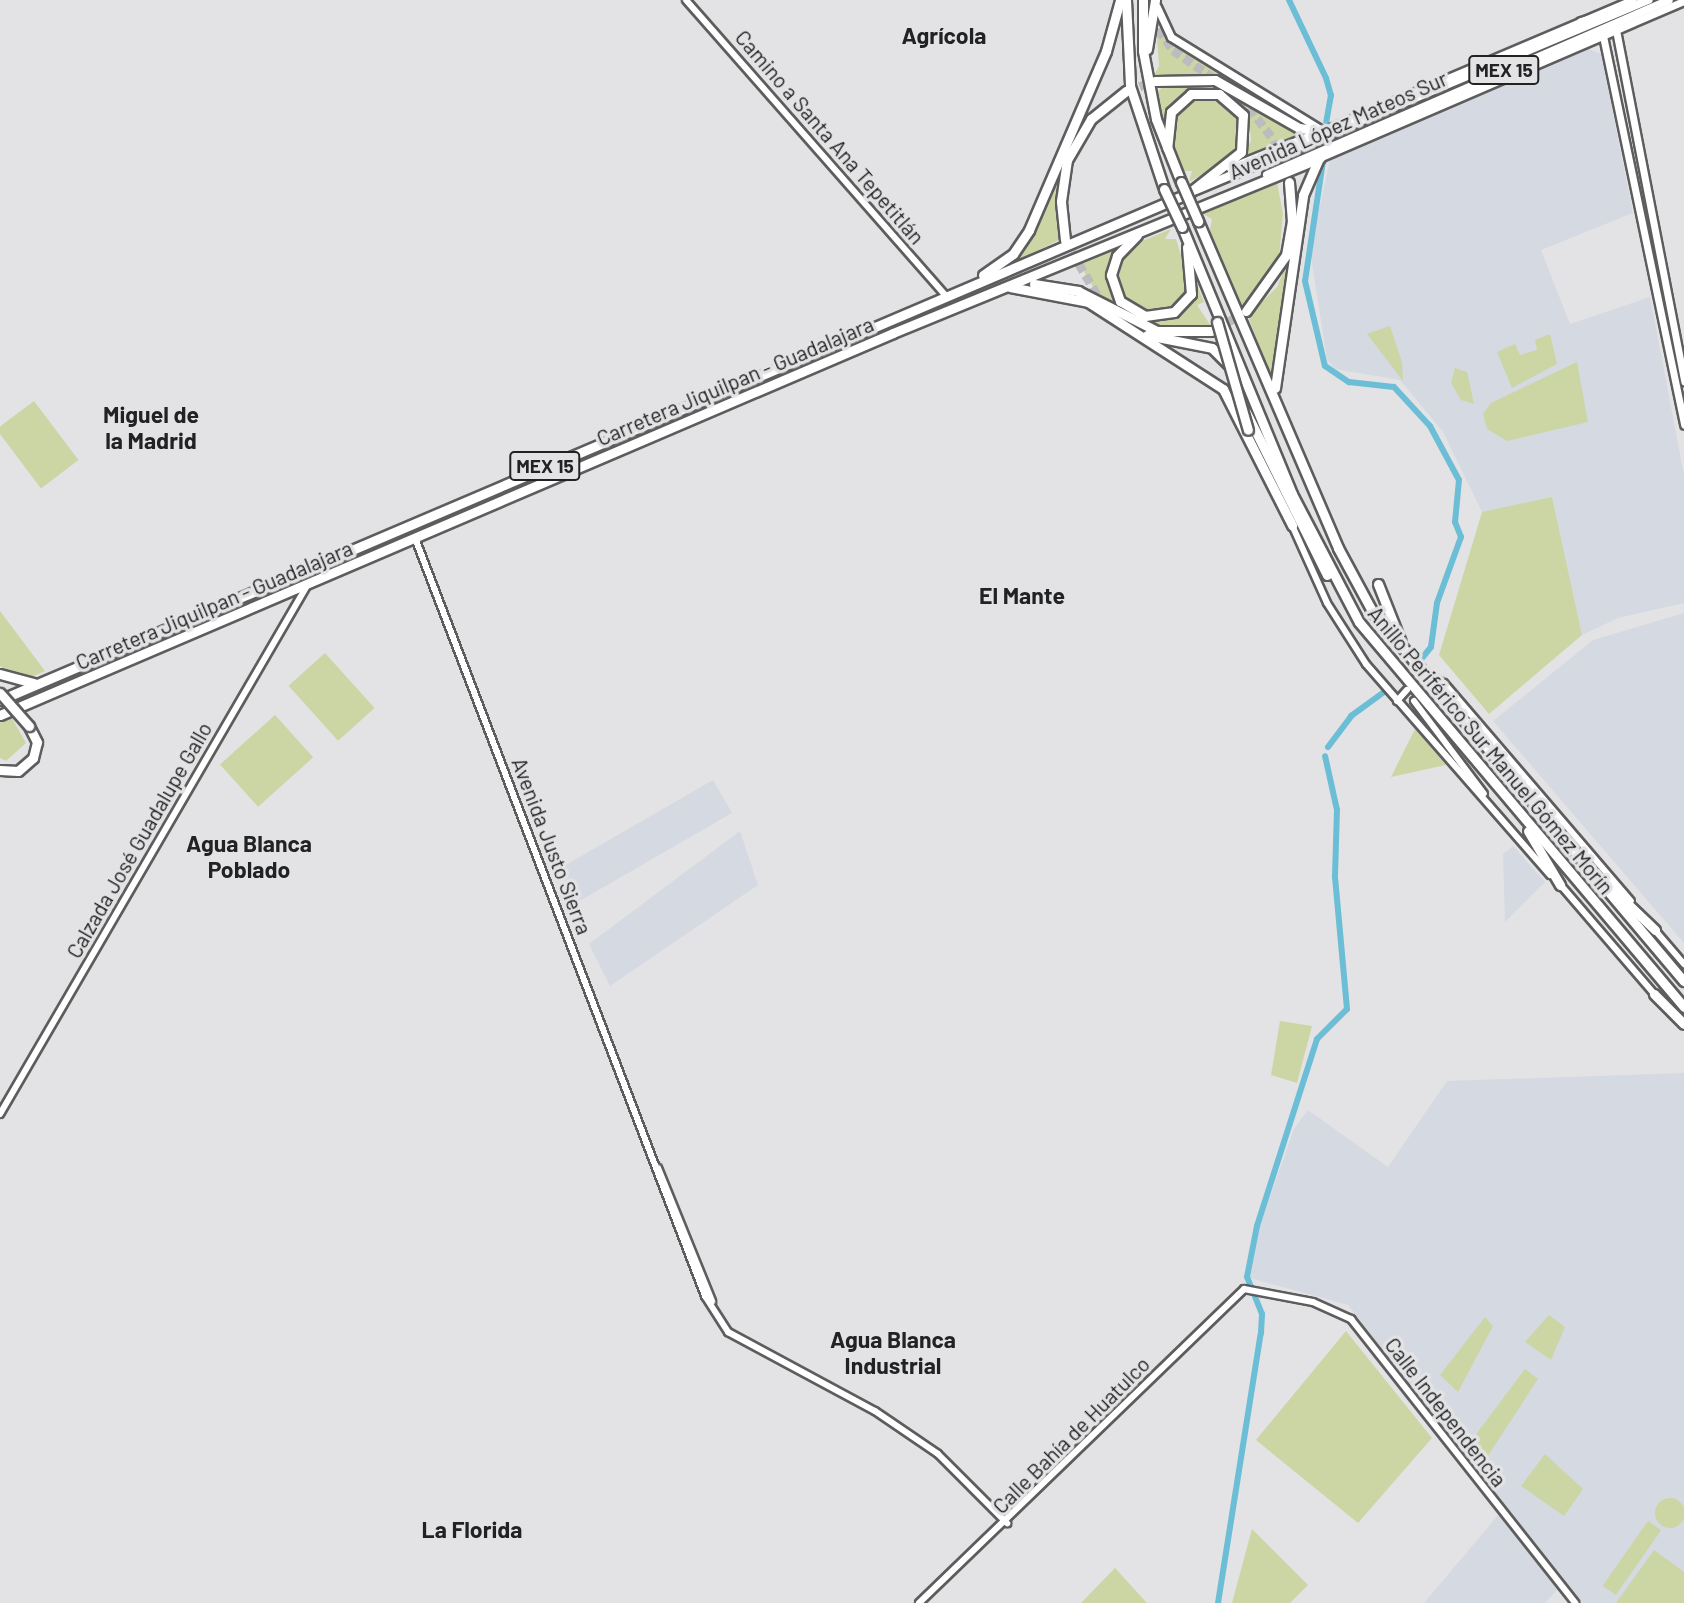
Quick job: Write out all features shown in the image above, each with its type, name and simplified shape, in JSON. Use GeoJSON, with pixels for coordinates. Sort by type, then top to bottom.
{"type":"FeatureCollection","features":[{"type":"Feature","properties":{"kind":"highway"},"geometry":{"type":"LineString","coordinates":[[964,287],[1013,254],[1029,230],[1106,51],[1120,0]]}},
{"type":"Feature","properties":{"kind":"highway","name":"Anillo Periférico Sur Manuel Gómez Morín"},"geometry":{"type":"LineString","coordinates":[[1126,0],[1130,86],[1164,189],[1197,258],[1288,497],[1335,584],[1394,668],[1684,1007]]}},
{"type":"Feature","properties":{"kind":"highway"},"geometry":{"type":"LineString","coordinates":[[1143,0],[1145,65]]}},
{"type":"Feature","properties":{"kind":"highway"},"geometry":{"type":"LineString","coordinates":[[1145,65],[1157,0]]}},
{"type":"Feature","properties":{"kind":"highway","name":"Anillo Periférico Sur Manuel Gómez Morín"},"geometry":{"type":"LineString","coordinates":[[1145,65],[1167,148],[1352,578],[1407,657],[1684,981]]}},
{"type":"Feature","properties":{"kind":"highway"},"geometry":{"type":"LineString","coordinates":[[1154,81],[1215,80],[1299,128],[1327,132]]}},
{"type":"Feature","properties":{"kind":"highway"},"geometry":{"type":"LineString","coordinates":[[1065,240],[1061,201],[1068,160],[1091,119],[1126,91]]}},
{"type":"Feature","properties":{"kind":"highway"},"geometry":{"type":"LineString","coordinates":[[1167,148],[1166,126],[1178,102],[1200,92],[1225,96],[1241,110],[1247,133],[1241,152],[1222,172]]}},
{"type":"Feature","properties":{"kind":"highway"},"geometry":{"type":"LineString","coordinates":[[1189,193],[1222,172],[1327,132]]}},
{"type":"Feature","properties":{"kind":"highway"},"geometry":{"type":"LineString","coordinates":[[1276,398],[1274,378],[1303,195],[1320,155]]}},
{"type":"Feature","properties":{"kind":"highway","name":"Avenida López Mateos Sur"},"geometry":{"type":"LineString","coordinates":[[1098,247],[1140,232],[1267,175],[1320,155]]}},
{"type":"Feature","properties":{"kind":"highway"},"geometry":{"type":"LineString","coordinates":[[1246,312],[1286,256],[1293,222],[1289,183]]}},
{"type":"Feature","properties":{"kind":"highway","name":"Avenida López Mateos Sur"},"geometry":{"type":"LineString","coordinates":[[1091,235],[1189,193]]}},
{"type":"Feature","properties":{"kind":"highway"},"geometry":{"type":"LineString","coordinates":[[1140,232],[1115,261],[1112,286],[1129,309],[1156,317],[1178,309],[1192,291],[1182,227]]}},
{"type":"Feature","properties":{"kind":"highway","name":"Carretera Jiquilpan - Guadalajara"},"geometry":{"type":"LineString","coordinates":[[0,700],[1091,235]]}},
{"type":"Feature","properties":{"kind":"highway","name":"Carretera Jiquilpan - Guadalajara"},"geometry":{"type":"LineString","coordinates":[[3,716],[1098,247]]}},
{"type":"Feature","properties":{"kind":"highway"},"geometry":{"type":"LineString","coordinates":[[1197,258],[1248,430],[1292,525]]}},
{"type":"Feature","properties":{"kind":"highway"},"geometry":{"type":"LineString","coordinates":[[1004,286],[1058,285],[1157,331],[1211,331]]}},
{"type":"Feature","properties":{"kind":"highway"},"geometry":{"type":"LineString","coordinates":[[1004,286],[1070,295],[1136,331],[1227,393],[1292,525]]}},
{"type":"Feature","properties":{"kind":"highway"},"geometry":{"type":"LineString","coordinates":[[1136,331],[1205,345],[1228,357],[1288,497],[1292,525]]}},
{"type":"Feature","properties":{"kind":"highway"},"geometry":{"type":"LineString","coordinates":[[1169,349],[1234,392],[1288,497]]}},
{"type":"Feature","properties":{"kind":"highway"},"geometry":{"type":"LineString","coordinates":[[1293,440],[1308,463]]}},
{"type":"Feature","properties":{"kind":"highway"},"geometry":{"type":"LineString","coordinates":[[1378,584],[1407,657]]}},
{"type":"Feature","properties":{"kind":"highway"},"geometry":{"type":"LineString","coordinates":[[0,674],[18,683],[43,682]]}},
{"type":"Feature","properties":{"kind":"highway"},"geometry":{"type":"LineString","coordinates":[[0,693],[37,742],[33,758],[18,771],[0,768]]}},
{"type":"Feature","properties":{"kind":"highway"},"geometry":{"type":"LineString","coordinates":[[0,700],[27,727]]}},
{"type":"Feature","properties":{"kind":"highway"},"geometry":{"type":"LineString","coordinates":[[1517,811],[1560,885]]}},
{"type":"Feature","properties":{"kind":"highway"},"geometry":{"type":"LineString","coordinates":[[1559,838],[1655,930]]}},
{"type":"Feature","properties":{"kind":"highway"},"geometry":{"type":"LineString","coordinates":[[1654,994],[1684,1024]]}},
{"type":"Feature","properties":{"kind":"main road"},"geometry":{"type":"LineString","coordinates":[[1157,0],[1157,17],[1171,37],[1327,132],[1632,0]]}},
{"type":"Feature","properties":{"kind":"main road","name":"Avenida López Mateos Sur"},"geometry":{"type":"LineString","coordinates":[[1189,193],[1327,132],[1649,0]]}},
{"type":"Feature","properties":{"kind":"main road","name":"Avenida López Mateos Sur"},"geometry":{"type":"LineString","coordinates":[[1320,155],[1340,141],[1669,0]]}},
{"type":"Feature","properties":{"kind":"main road"},"geometry":{"type":"LineString","coordinates":[[1320,155],[1335,151],[1684,1]]}},
{"type":"Feature","properties":{"kind":"main road"},"geometry":{"type":"LineString","coordinates":[[1581,22],[1616,14]]}},
{"type":"Feature","properties":{"kind":"main road"},"geometry":{"type":"LineString","coordinates":[[1616,30],[1684,381]]}},
{"type":"Feature","properties":{"kind":"main road"},"geometry":{"type":"LineString","coordinates":[[1603,36],[1684,425]]}},
{"type":"Feature","properties":{"kind":"street","name":"Camino a Santa Ana Tepetitlán"},"geometry":{"type":"LineString","coordinates":[[686,0],[946,296]]}},
{"type":"Feature","properties":{"kind":"street"},"geometry":{"type":"LineString","coordinates":[[1292,525],[1326,603],[1397,701],[1684,1030]]}},
{"type":"Feature","properties":{"kind":"street","name":"Avenida Justo Sierra"},"geometry":{"type":"LineString","coordinates":[[415,538],[657,1167],[712,1301],[728,1332],[875,1411],[938,1454],[1007,1523]]}},
{"type":"Feature","properties":{"kind":"street","name":"Calzada José Guadalupe Gallo"},"geometry":{"type":"LineString","coordinates":[[0,1114],[308,584]]}},
{"type":"Feature","properties":{"kind":"street"},"geometry":{"type":"LineString","coordinates":[[1426,674],[1444,683],[1684,964]]}},
{"type":"Feature","properties":{"kind":"street"},"geometry":{"type":"LineString","coordinates":[[1436,685],[1583,845]]}},
{"type":"Feature","properties":{"kind":"street"},"geometry":{"type":"LineString","coordinates":[[1397,701],[1407,690]]}},
{"type":"Feature","properties":{"kind":"street"},"geometry":{"type":"LineString","coordinates":[[1414,701],[1498,816]]}},
{"type":"Feature","properties":{"kind":"street","name":"Calle Independencia"},"geometry":{"type":"LineString","coordinates":[[1245,1289],[1333,1307],[1351,1319],[1575,1603]]}},
{"type":"Feature","properties":{"kind":"street","name":"Calle Bahía de Huatulco"},"geometry":{"type":"LineString","coordinates":[[919,1603],[1007,1523],[1245,1289]]}},
{"type":"Feature","properties":{"kind":"shaded area"},"geometry":{"type":"Polygon","coordinates":[[[1589,49],[1601,54],[1633,213],[1541,250],[1570,324],[1650,297],[1684,475],[1684,603],[1618,618],[1582,635],[1552,498],[1482,512],[1443,432],[1400,380],[1335,369],[1327,359],[1310,251],[1330,160],[1589,49]]]}},
{"type":"Feature","properties":{"kind":"shaded area"},"geometry":{"type":"Polygon","coordinates":[[[1684,613],[1684,943],[1493,721],[1593,640],[1684,613]]]}},
{"type":"Feature","properties":{"kind":"shaded area"},"geometry":{"type":"Polygon","coordinates":[[[713,780],[732,813],[571,906],[552,873],[713,780]]]}},
{"type":"Feature","properties":{"kind":"shaded area"},"geometry":{"type":"Polygon","coordinates":[[[740,831],[758,885],[610,986],[589,944],[740,831]]]}},
{"type":"Feature","properties":{"kind":"shaded area"},"geometry":{"type":"Polygon","coordinates":[[[1513,846],[1545,882],[1505,922],[1503,854],[1513,846]]]}},
{"type":"Feature","properties":{"kind":"shaded area"},"geometry":{"type":"Polygon","coordinates":[[[1684,1073],[1684,1603],[1583,1603],[1348,1305],[1250,1278],[1260,1225],[1294,1129],[1308,1110],[1388,1167],[1447,1081],[1684,1073]]]}},
{"type":"Feature","properties":{"kind":"shaded area"},"geometry":{"type":"Polygon","coordinates":[[[1499,1514],[1557,1590],[1545,1603],[1424,1603],[1499,1514]]]}},
{"type":"Feature","properties":{"kind":"green space"},"geometry":{"type":"Polygon","coordinates":[[[1156,25],[1165,38],[1237,86],[1199,74],[1153,77],[1159,66],[1156,25]]]}},
{"type":"Feature","properties":{"kind":"green space"},"geometry":{"type":"Polygon","coordinates":[[[1207,82],[1236,93],[1304,135],[1240,161],[1251,141],[1249,117],[1234,97],[1208,88],[1184,93],[1162,121],[1155,94],[1163,87],[1155,84],[1207,82]]]}},
{"type":"Feature","properties":{"kind":"green space"},"geometry":{"type":"Polygon","coordinates":[[[1212,98],[1239,119],[1237,154],[1189,182],[1192,171],[1184,171],[1169,141],[1172,117],[1189,101],[1212,98]]]}},
{"type":"Feature","properties":{"kind":"green space"},"geometry":{"type":"Polygon","coordinates":[[[1062,164],[1056,217],[1061,239],[1016,261],[1062,164]]]}},
{"type":"Feature","properties":{"kind":"green space"},"geometry":{"type":"Polygon","coordinates":[[[1277,182],[1283,214],[1279,258],[1242,305],[1210,230],[1212,219],[1203,214],[1277,182]]]}},
{"type":"Feature","properties":{"kind":"green space"},"geometry":{"type":"Polygon","coordinates":[[[1171,229],[1165,239],[1176,239],[1189,283],[1178,304],[1144,312],[1124,300],[1117,266],[1142,241],[1171,229]]]}},
{"type":"Feature","properties":{"kind":"green space"},"geometry":{"type":"Polygon","coordinates":[[[1294,247],[1270,376],[1248,316],[1277,287],[1294,247]]]}},
{"type":"Feature","properties":{"kind":"green space"},"geometry":{"type":"Polygon","coordinates":[[[1118,249],[1105,278],[1124,312],[1161,322],[1181,312],[1198,287],[1204,302],[1197,305],[1211,326],[1152,328],[1087,292],[1093,287],[1080,265],[1118,249]]]}},
{"type":"Feature","properties":{"kind":"green space"},"geometry":{"type":"Polygon","coordinates":[[[1390,326],[1402,362],[1403,381],[1367,334],[1390,326]]]}},
{"type":"Feature","properties":{"kind":"green space"},"geometry":{"type":"Polygon","coordinates":[[[1550,334],[1557,364],[1512,388],[1497,352],[1515,344],[1520,355],[1537,350],[1535,340],[1550,334]]]}},
{"type":"Feature","properties":{"kind":"green space"},"geometry":{"type":"Polygon","coordinates":[[[1577,362],[1588,422],[1507,441],[1487,429],[1483,414],[1491,403],[1577,362]]]}},
{"type":"Feature","properties":{"kind":"green space"},"geometry":{"type":"Polygon","coordinates":[[[1455,368],[1467,372],[1474,404],[1461,400],[1451,383],[1455,368]]]}},
{"type":"Feature","properties":{"kind":"green space"},"geometry":{"type":"Polygon","coordinates":[[[34,401],[79,460],[41,488],[0,434],[0,427],[34,401]]]}},
{"type":"Feature","properties":{"kind":"green space"},"geometry":{"type":"Polygon","coordinates":[[[1552,497],[1582,635],[1489,714],[1439,655],[1482,512],[1552,497]]]}},
{"type":"Feature","properties":{"kind":"green space"},"geometry":{"type":"Polygon","coordinates":[[[0,611],[45,671],[25,680],[0,666],[0,611]]]}},
{"type":"Feature","properties":{"kind":"green space"},"geometry":{"type":"Polygon","coordinates":[[[325,653],[375,708],[338,741],[289,686],[325,653]]]}},
{"type":"Feature","properties":{"kind":"green space"},"geometry":{"type":"Polygon","coordinates":[[[9,713],[26,743],[6,761],[0,758],[0,720],[9,713]]]}},
{"type":"Feature","properties":{"kind":"green space"},"geometry":{"type":"Polygon","coordinates":[[[275,715],[313,757],[258,807],[220,765],[275,715]]]}},
{"type":"Feature","properties":{"kind":"green space"},"geometry":{"type":"Polygon","coordinates":[[[1415,729],[1446,765],[1391,777],[1415,729]]]}},
{"type":"Feature","properties":{"kind":"green space"},"geometry":{"type":"Polygon","coordinates":[[[1280,1021],[1312,1026],[1297,1083],[1271,1075],[1280,1021]]]}},
{"type":"Feature","properties":{"kind":"green space"},"geometry":{"type":"Polygon","coordinates":[[[1549,1315],[1565,1327],[1551,1360],[1525,1342],[1549,1315]]]}},
{"type":"Feature","properties":{"kind":"green space"},"geometry":{"type":"Polygon","coordinates":[[[1485,1317],[1493,1326],[1458,1392],[1440,1375],[1485,1317]]]}},
{"type":"Feature","properties":{"kind":"green space"},"geometry":{"type":"Polygon","coordinates":[[[1346,1331],[1432,1438],[1358,1523],[1256,1440],[1346,1331]]]}},
{"type":"Feature","properties":{"kind":"green space"},"geometry":{"type":"Polygon","coordinates":[[[1525,1369],[1538,1379],[1476,1474],[1462,1453],[1525,1369]]]}},
{"type":"Feature","properties":{"kind":"green space"},"geometry":{"type":"Polygon","coordinates":[[[1545,1454],[1583,1489],[1564,1516],[1521,1486],[1545,1454]]]}},
{"type":"Feature","properties":{"kind":"green space"},"geometry":{"type":"Polygon","coordinates":[[[1670,1498],[1681,1502],[1685,1513],[1681,1524],[1670,1528],[1659,1524],[1655,1513],[1659,1502],[1670,1498]]]}},
{"type":"Feature","properties":{"kind":"green space"},"geometry":{"type":"Polygon","coordinates":[[[1648,1521],[1661,1530],[1616,1595],[1603,1586],[1648,1521]]]}},
{"type":"Feature","properties":{"kind":"green space"},"geometry":{"type":"Polygon","coordinates":[[[1252,1529],[1308,1585],[1290,1603],[1232,1603],[1252,1529]]]}},
{"type":"Feature","properties":{"kind":"green space"},"geometry":{"type":"Polygon","coordinates":[[[1654,1550],[1684,1572],[1684,1603],[1616,1603],[1654,1550]]]}},
{"type":"Feature","properties":{"kind":"green space"},"geometry":{"type":"Polygon","coordinates":[[[1115,1568],[1147,1603],[1081,1603],[1115,1568]]]}},
{"type":"Feature","properties":{"kind":"waterway"},"geometry":{"type":"LineString","coordinates":[[1289,0],[1326,78],[1331,95],[1326,122]]}},
{"type":"Feature","properties":{"kind":"waterway"},"geometry":{"type":"LineString","coordinates":[[1323,161],[1305,281],[1325,366],[1349,382],[1394,387],[1430,426],[1459,480],[1455,522],[1461,537],[1437,603],[1431,647],[1418,663]]}},
{"type":"Feature","properties":{"kind":"waterway"},"geometry":{"type":"LineString","coordinates":[[1328,747],[1351,716],[1384,692]]}},
{"type":"Feature","properties":{"kind":"waterway"},"geometry":{"type":"LineString","coordinates":[[1218,1603],[1261,1333],[1262,1314],[1247,1277],[1257,1226],[1317,1039],[1347,1009],[1335,876],[1337,810],[1325,756]]}},
{"type":"Feature","properties":{"kind":"tunnel"},"geometry":{"type":"LineString","coordinates":[[1150,18],[1173,50],[1218,81]]}},
{"type":"Feature","properties":{"kind":"tunnel"},"geometry":{"type":"LineString","coordinates":[[1127,91],[1155,81]]}},
{"type":"Feature","properties":{"kind":"tunnel"},"geometry":{"type":"LineString","coordinates":[[1241,97],[1274,140],[1286,174]]}},
{"type":"Feature","properties":{"kind":"tunnel"},"geometry":{"type":"LineString","coordinates":[[1065,240],[1101,301]]}},
{"type":"Feature","properties":{"kind":"tunnel"},"geometry":{"type":"LineString","coordinates":[[1111,310],[1169,349]]}},
{"type":"Feature","properties":{"kind":"tunnel"},"geometry":{"type":"LineString","coordinates":[[1216,329],[1243,313]]}},
{"type":"Feature","properties":{"kind":"tunnel"},"geometry":{"type":"LineString","coordinates":[[1414,701],[1418,688],[1435,685]]}},
{"type":"Feature","properties":{"kind":"district","name":"Agrícola"},"geometry":{"type":"Point","coordinates":[944,35]}},
{"type":"Feature","properties":{"kind":"district","name":"Miguel de la Madrid"},"geometry":{"type":"Point","coordinates":[151,427]}},
{"type":"Feature","properties":{"kind":"district","name":"El Mante"},"geometry":{"type":"Point","coordinates":[1022,595]}},
{"type":"Feature","properties":{"kind":"district","name":"Agua Blanca Poblado"},"geometry":{"type":"Point","coordinates":[249,856]}},
{"type":"Feature","properties":{"kind":"district","name":"Agua Blanca Industrial"},"geometry":{"type":"Point","coordinates":[893,1352]}},
{"type":"Feature","properties":{"kind":"district","name":"La Florida"},"geometry":{"type":"Point","coordinates":[472,1529]}}]}
